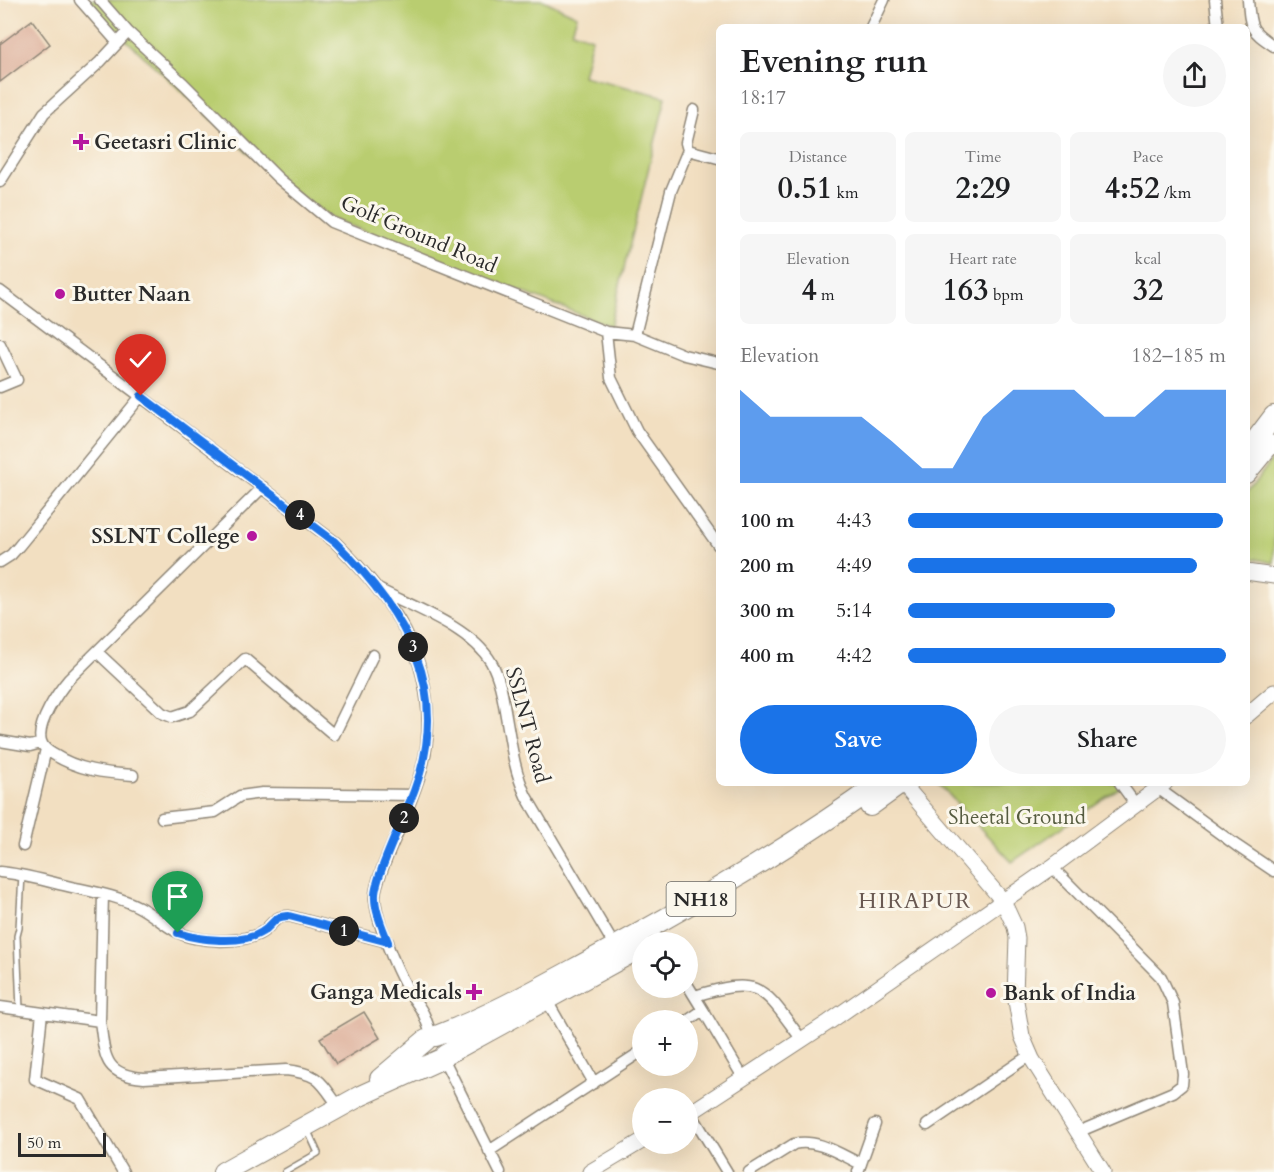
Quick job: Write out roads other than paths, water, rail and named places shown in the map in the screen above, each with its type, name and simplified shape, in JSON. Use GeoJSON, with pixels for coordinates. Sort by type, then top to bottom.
{"type":"FeatureCollection","features":[{"type":"Feature","properties":{"kind":"highway"},"geometry":{"type":"LineString","coordinates":[[1250,448],[1274,416]]}},
{"type":"Feature","properties":{"kind":"highway"},"geometry":{"type":"LineString","coordinates":[[1250,468],[1274,438]]}},
{"type":"Feature","properties":{"kind":"highway","name":"NH18"},"geometry":{"type":"LineString","coordinates":[[223,1172],[360,1096],[442,1058],[546,999],[676,913],[770,858],[876,786]]}},
{"type":"Feature","properties":{"kind":"highway","name":"NH18"},"geometry":{"type":"LineString","coordinates":[[670,932],[797,857],[898,786]]}},
{"type":"Feature","properties":{"kind":"highway","name":"NH18"},"geometry":{"type":"LineString","coordinates":[[360,1096],[431,1038],[632,948]]}},
{"type":"Feature","properties":{"kind":"highway"},"geometry":{"type":"LineString","coordinates":[[431,1038],[446,1041],[448,1048],[442,1058]]}},
{"type":"Feature","properties":{"kind":"street"},"geometry":{"type":"LineString","coordinates":[[80,0],[118,43]]}},
{"type":"Feature","properties":{"kind":"street","name":"Golf Ground Road"},"geometry":{"type":"LineString","coordinates":[[100,0],[128,32],[278,178],[331,222],[606,332],[635,335],[684,355],[716,363]]}},
{"type":"Feature","properties":{"kind":"street"},"geometry":{"type":"LineString","coordinates":[[872,24],[884,0]]}},
{"type":"Feature","properties":{"kind":"street"},"geometry":{"type":"LineString","coordinates":[[1215,0],[1218,24]]}},
{"type":"Feature","properties":{"kind":"street"},"geometry":{"type":"LineString","coordinates":[[1248,0],[1252,35],[1274,46]]}},
{"type":"Feature","properties":{"kind":"street"},"geometry":{"type":"LineString","coordinates":[[0,182],[44,113],[128,32]]}},
{"type":"Feature","properties":{"kind":"street"},"geometry":{"type":"LineString","coordinates":[[635,335],[672,191],[688,150],[686,143],[694,110]]}},
{"type":"Feature","properties":{"kind":"street"},"geometry":{"type":"LineString","coordinates":[[688,150],[716,157]]}},
{"type":"Feature","properties":{"kind":"street"},"geometry":{"type":"LineString","coordinates":[[0,291],[335,542],[358,565],[396,612],[420,664],[426,690],[427,741],[413,795],[374,897],[395,966],[424,1015],[431,1038]]}},
{"type":"Feature","properties":{"kind":"street"},"geometry":{"type":"LineString","coordinates":[[606,332],[611,378],[637,431],[716,542]]}},
{"type":"Feature","properties":{"kind":"street"},"geometry":{"type":"LineString","coordinates":[[0,344],[17,381],[0,387]]}},
{"type":"Feature","properties":{"kind":"street"},"geometry":{"type":"LineString","coordinates":[[0,562],[19,546],[141,396]]}},
{"type":"Feature","properties":{"kind":"street"},"geometry":{"type":"LineString","coordinates":[[23,846],[44,746],[40,735],[51,703],[69,679],[263,487]]}},
{"type":"Feature","properties":{"kind":"street"},"geometry":{"type":"LineString","coordinates":[[1250,573],[1274,576]]}},
{"type":"Feature","properties":{"kind":"street","name":"SSLNT Road"},"geometry":{"type":"LineString","coordinates":[[377,588],[465,634],[480,647],[492,663],[502,696],[519,781],[620,952]]}},
{"type":"Feature","properties":{"kind":"street"},"geometry":{"type":"LineString","coordinates":[[97,652],[162,713],[172,717],[190,711],[245,658],[334,735],[373,655]]}},
{"type":"Feature","properties":{"kind":"street"},"geometry":{"type":"LineString","coordinates":[[1250,713],[1274,692]]}},
{"type":"Feature","properties":{"kind":"street"},"geometry":{"type":"LineString","coordinates":[[0,741],[44,746],[74,765],[90,771],[133,775]]}},
{"type":"Feature","properties":{"kind":"street"},"geometry":{"type":"LineString","coordinates":[[905,786],[1004,901],[1017,938],[1016,1008],[1022,1036],[1030,1055],[1103,1172]]}},
{"type":"Feature","properties":{"kind":"street"},"geometry":{"type":"LineString","coordinates":[[1122,786],[1136,805]]}},
{"type":"Feature","properties":{"kind":"street"},"geometry":{"type":"LineString","coordinates":[[698,1108],[802,1040],[1004,901],[1162,786],[1237,846],[1274,871]]}},
{"type":"Feature","properties":{"kind":"street"},"geometry":{"type":"LineString","coordinates":[[162,818],[215,812],[240,796],[262,793],[413,795]]}},
{"type":"Feature","properties":{"kind":"street"},"geometry":{"type":"LineString","coordinates":[[1052,867],[1161,977],[1173,1003],[1183,1074],[1182,1085],[1173,1092],[1078,1132]]}},
{"type":"Feature","properties":{"kind":"street"},"geometry":{"type":"LineString","coordinates":[[0,872],[103,894],[138,907],[166,927],[193,938],[210,940],[251,937],[261,934],[275,918],[289,916],[388,942]]}},
{"type":"Feature","properties":{"kind":"street"},"geometry":{"type":"LineString","coordinates":[[103,894],[100,1021],[107,1058],[117,1072],[126,1076],[144,1078],[286,1070],[307,1072],[320,1081],[339,1107]]}},
{"type":"Feature","properties":{"kind":"street"},"geometry":{"type":"LineString","coordinates":[[698,995],[728,987],[754,988],[768,995],[802,1040]]}},
{"type":"Feature","properties":{"kind":"street"},"geometry":{"type":"LineString","coordinates":[[696,998],[744,1078]]}},
{"type":"Feature","properties":{"kind":"street"},"geometry":{"type":"LineString","coordinates":[[546,999],[594,1083]]}},
{"type":"Feature","properties":{"kind":"street"},"geometry":{"type":"LineString","coordinates":[[0,1007],[100,1021]]}},
{"type":"Feature","properties":{"kind":"street"},"geometry":{"type":"LineString","coordinates":[[698,1013],[703,1010]]}},
{"type":"Feature","properties":{"kind":"street"},"geometry":{"type":"LineString","coordinates":[[42,1013],[35,1078],[80,1099],[123,1172]]}},
{"type":"Feature","properties":{"kind":"street"},"geometry":{"type":"LineString","coordinates":[[927,1125],[1030,1055]]}},
{"type":"Feature","properties":{"kind":"street"},"geometry":{"type":"LineString","coordinates":[[442,1058],[500,1172]]}},
{"type":"Feature","properties":{"kind":"street"},"geometry":{"type":"LineString","coordinates":[[489,1151],[632,1058]]}},
{"type":"Feature","properties":{"kind":"street"},"geometry":{"type":"LineString","coordinates":[[749,1172],[794,1144],[802,1142],[810,1142],[823,1147],[860,1168],[875,1124]]}},
{"type":"Feature","properties":{"kind":"street"},"geometry":{"type":"LineString","coordinates":[[698,1128],[727,1172]]}},
{"type":"Feature","properties":{"kind":"street"},"geometry":{"type":"LineString","coordinates":[[590,1172],[632,1147]]}},
{"type":"Feature","properties":{"kind":"lane"},"geometry":{"type":"LineString","coordinates":[[20,1010],[17,936],[22,875]]}},
{"type":"Feature","properties":{"kind":"lane"},"geometry":{"type":"LineString","coordinates":[[285,1172],[318,1154],[306,1126]]}},
{"type":"Feature","properties":{"kind":"place","name":"Geetasri Clinic"},"geometry":{"type":"Point","coordinates":[81,142]}},
{"type":"Feature","properties":{"kind":"place","name":"Butter Naan"},"geometry":{"type":"Point","coordinates":[60,294]}},
{"type":"Feature","properties":{"kind":"place","name":"SSLNT College"},"geometry":{"type":"Point","coordinates":[252,536]}},
{"type":"Feature","properties":{"kind":"place","name":"Ganga Medicals"},"geometry":{"type":"Point","coordinates":[474,992]}},
{"type":"Feature","properties":{"kind":"place","name":"Bank of India"},"geometry":{"type":"Point","coordinates":[991,993]}},
{"type":"Feature","properties":{"kind":"district","name":"HIRAPUR"},"geometry":{"type":"Point","coordinates":[915,900]}},
{"type":"Feature","properties":{"kind":"park label","name":"Sheetal Ground"},"geometry":{"type":"Point","coordinates":[1017,817]}}]}
